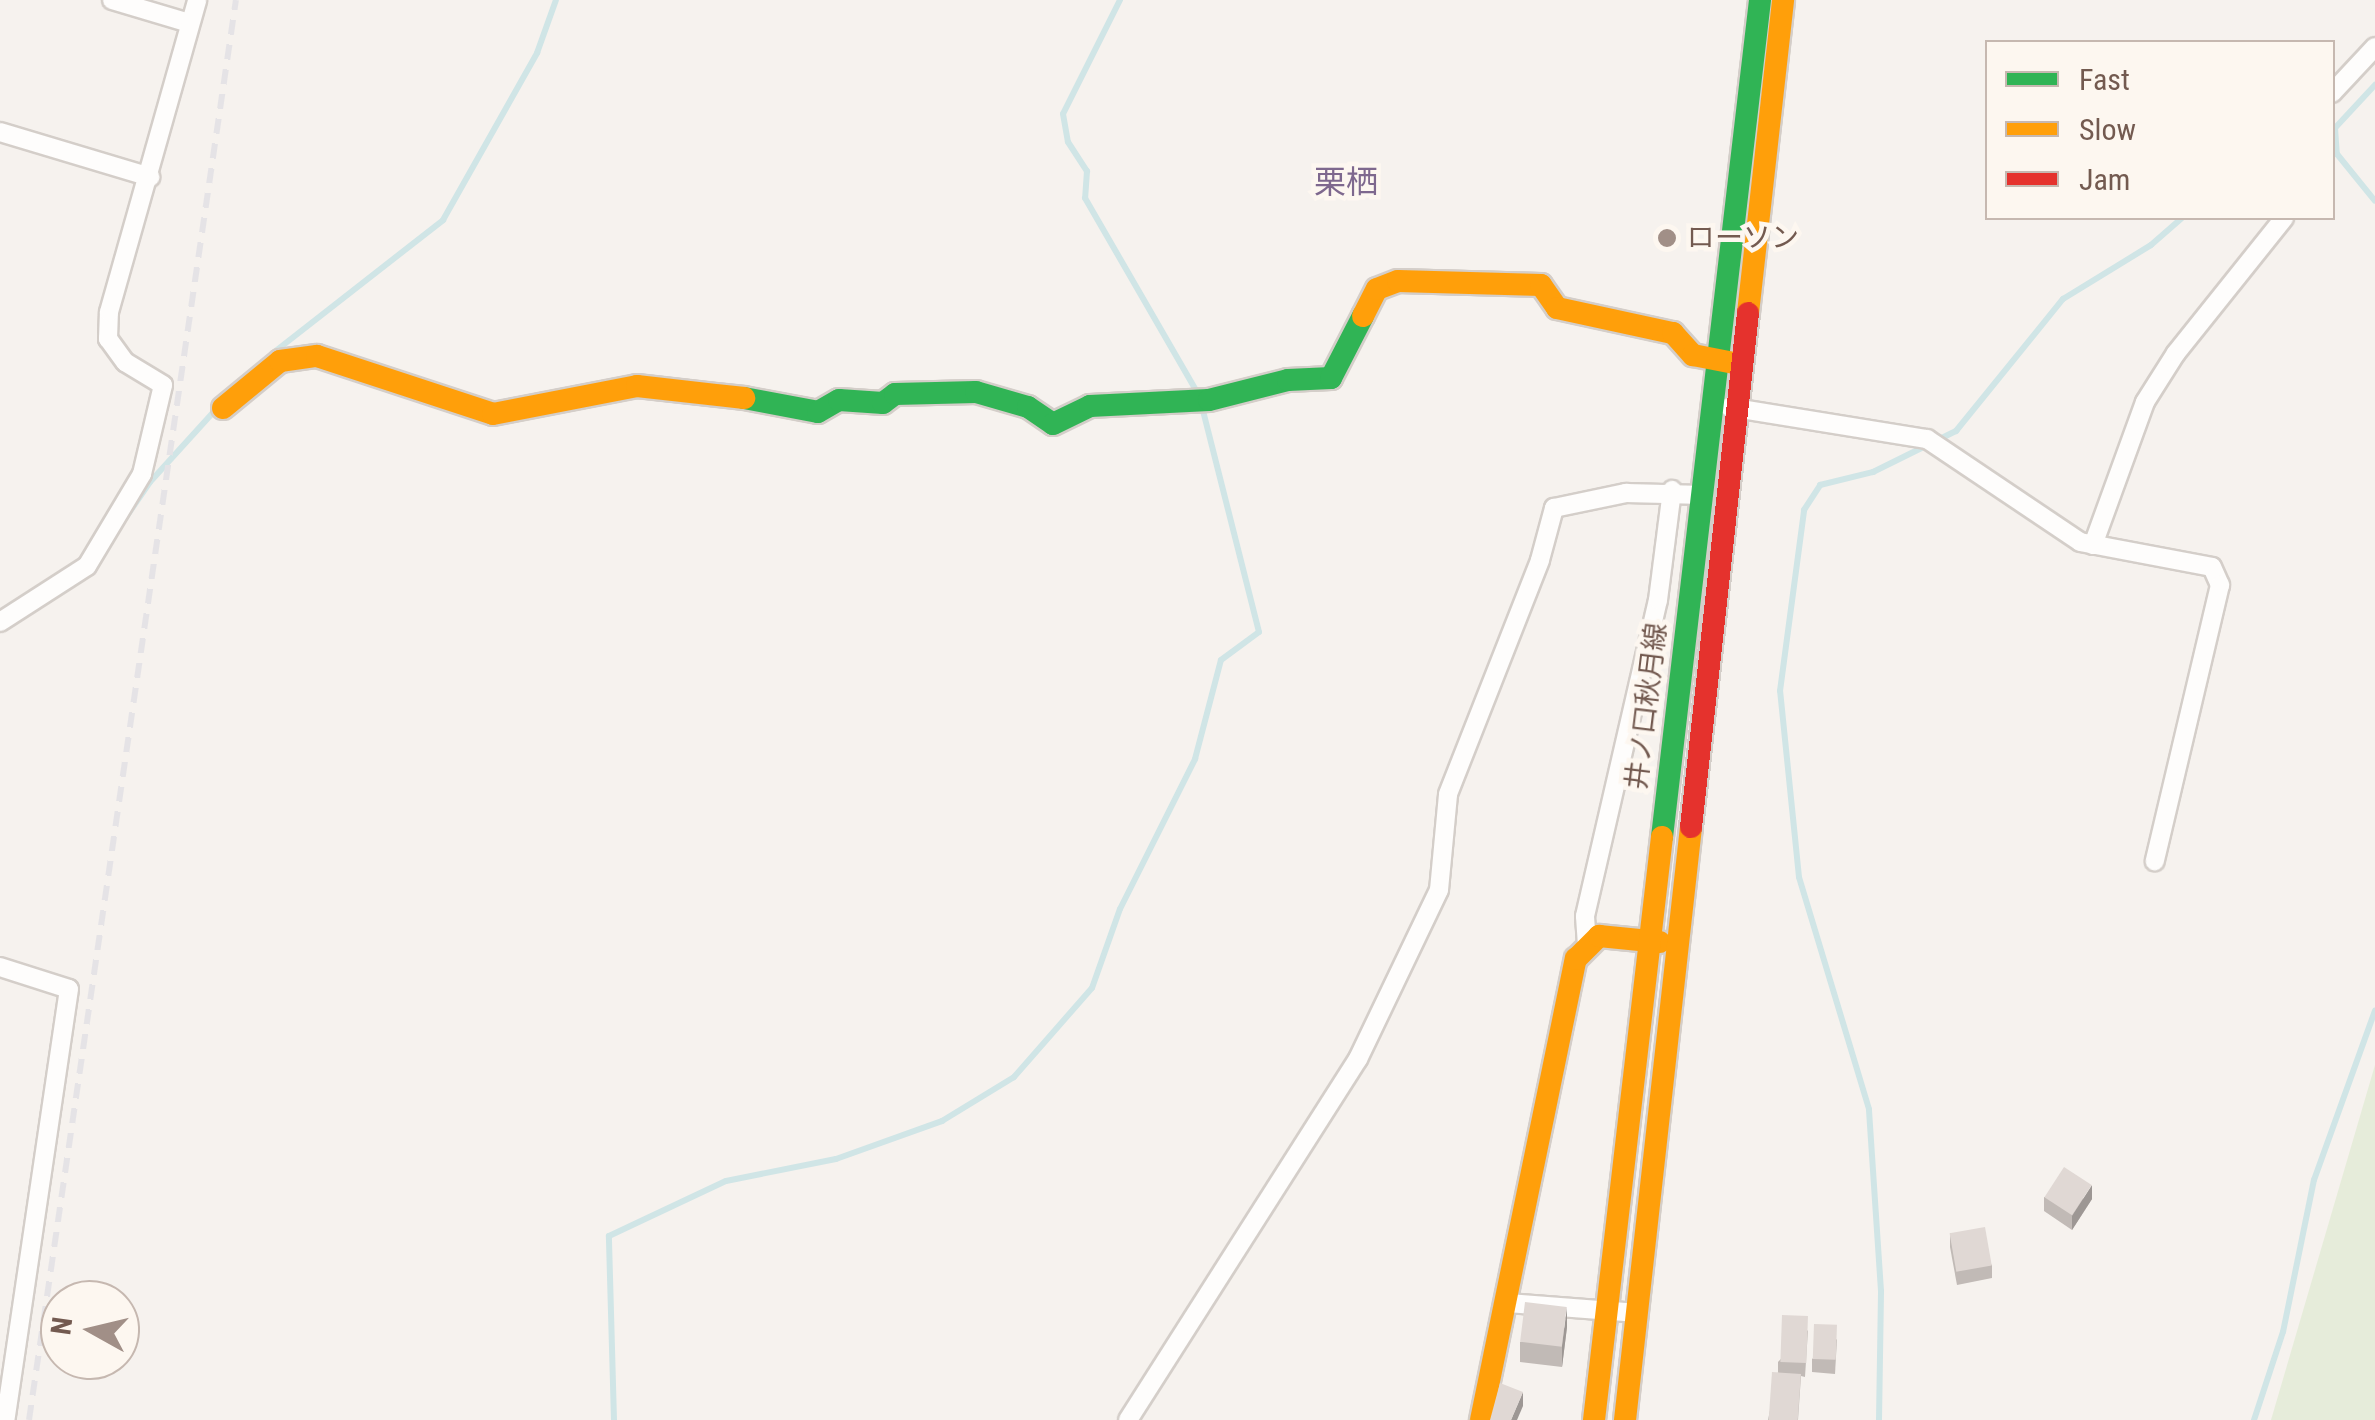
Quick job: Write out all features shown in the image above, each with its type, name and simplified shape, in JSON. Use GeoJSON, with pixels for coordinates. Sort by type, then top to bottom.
{"type":"FeatureCollection","features":[{"type":"Feature","properties":{"kind":"main road","name":"井ノ口秋月線"},"geometry":{"type":"LineString","coordinates":[[1625,1420],[1738,407],[1728,362],[1760,0]]}},
{"type":"Feature","properties":{"kind":"main road","name":"井ノ口秋月線"},"geometry":{"type":"LineString","coordinates":[[1594,1420],[1647,940],[1704,495],[1709,407],[1728,362],[1782,0]]}},
{"type":"Feature","properties":{"kind":"main road"},"geometry":{"type":"LineString","coordinates":[[223,408],[280,362],[317,356],[493,414],[637,386],[688,387],[818,412],[839,400],[883,403],[895,394],[976,392],[1028,407],[1053,424],[1090,406],[1209,400],[1288,380],[1331,378],[1378,289],[1398,281],[1541,285],[1557,308],[1673,332],[1693,355],[1728,362]]}},
{"type":"Feature","properties":{"kind":"main road"},"geometry":{"type":"LineString","coordinates":[[1481,1420],[1576,959],[1586,945],[1600,936],[1676,943]]}},
{"type":"Feature","properties":{"kind":"street"},"geometry":{"type":"LineString","coordinates":[[112,0],[188,23]]}},
{"type":"Feature","properties":{"kind":"street"},"geometry":{"type":"LineString","coordinates":[[0,622],[87,566],[142,474],[163,385],[125,362],[108,340],[108,312],[150,177],[197,0]]}},
{"type":"Feature","properties":{"kind":"street"},"geometry":{"type":"LineString","coordinates":[[2335,90],[2375,47]]}},
{"type":"Feature","properties":{"kind":"street"},"geometry":{"type":"LineString","coordinates":[[0,132],[150,177]]}},
{"type":"Feature","properties":{"kind":"street"},"geometry":{"type":"LineString","coordinates":[[2093,545],[2146,402],[2176,353],[2282,220]]}},
{"type":"Feature","properties":{"kind":"street"},"geometry":{"type":"LineString","coordinates":[[1709,407],[1738,407],[1927,439],[2093,545],[2212,567],[2220,585],[2154,862]]}},
{"type":"Feature","properties":{"kind":"street"},"geometry":{"type":"LineString","coordinates":[[1586,945],[1586,916],[1658,600],[1672,490]]}},
{"type":"Feature","properties":{"kind":"street"},"geometry":{"type":"LineString","coordinates":[[1128,1420],[1358,1059],[1438,890],[1448,794],[1540,560],[1554,508],[1672,490],[1704,495]]}},
{"type":"Feature","properties":{"kind":"street"},"geometry":{"type":"LineString","coordinates":[[0,967],[69,989],[5,1420]]}},
{"type":"Feature","properties":{"kind":"street"},"geometry":{"type":"LineString","coordinates":[[1507,1303],[1636,1313]]}},
{"type":"Feature","properties":{"kind":"green space"},"geometry":{"type":"Polygon","coordinates":[[[2375,1065],[2375,1420],[2271,1420],[2375,1065]]]}},
{"type":"Feature","properties":{"kind":"building"},"geometry":{"type":"Polygon","coordinates":[[[2064,1167],[2092,1185],[2072,1215],[2044,1197],[2064,1167]]]}},
{"type":"Feature","properties":{"kind":"building"},"geometry":{"type":"Polygon","coordinates":[[[1985,1227],[1992,1265],[1956,1272],[1950,1233],[1985,1227]]]}},
{"type":"Feature","properties":{"kind":"building"},"geometry":{"type":"Polygon","coordinates":[[[1525,1302],[1567,1307],[1562,1347],[1520,1342],[1525,1302]]]}},
{"type":"Feature","properties":{"kind":"building"},"geometry":{"type":"Polygon","coordinates":[[[1782,1315],[1808,1316],[1806,1363],[1780,1362],[1782,1315]]]}},
{"type":"Feature","properties":{"kind":"building"},"geometry":{"type":"Polygon","coordinates":[[[1814,1324],[1837,1325],[1836,1360],[1813,1359],[1814,1324]]]}},
{"type":"Feature","properties":{"kind":"building"},"geometry":{"type":"Polygon","coordinates":[[[1772,1372],[1801,1374],[1798,1420],[1769,1420],[1772,1372]]]}},
{"type":"Feature","properties":{"kind":"building"},"geometry":{"type":"Polygon","coordinates":[[[1500,1383],[1523,1392],[1511,1420],[1490,1420],[1500,1383]]]}},
{"type":"Feature","properties":{"kind":"waterway"},"geometry":{"type":"LineString","coordinates":[[273,353],[443,220],[537,53],[556,0]]}},
{"type":"Feature","properties":{"kind":"waterway"},"geometry":{"type":"LineString","coordinates":[[1120,0],[1063,114],[1068,142],[1087,171],[1085,198],[1198,394]]}},
{"type":"Feature","properties":{"kind":"waterway"},"geometry":{"type":"LineString","coordinates":[[2335,128],[2375,85]]}},
{"type":"Feature","properties":{"kind":"waterway"},"geometry":{"type":"LineString","coordinates":[[2335,128],[2337,154],[2375,201]]}},
{"type":"Feature","properties":{"kind":"waterway"},"geometry":{"type":"LineString","coordinates":[[1879,1420],[1881,1291],[1869,1109],[1799,877],[1780,691],[1804,510],[1820,485],[1873,472],[1956,431],[2063,299],[2151,245],[2180,220]]}},
{"type":"Feature","properties":{"kind":"waterway"},"geometry":{"type":"LineString","coordinates":[[614,1420],[609,1236],[726,1181],[836,1159],[942,1121],[1014,1077],[1092,988],[1120,909],[1195,759],[1221,660],[1259,632],[1202,406]]}},
{"type":"Feature","properties":{"kind":"waterway"},"geometry":{"type":"LineString","coordinates":[[124,520],[150,482],[218,407]]}},
{"type":"Feature","properties":{"kind":"waterway"},"geometry":{"type":"LineString","coordinates":[[2254,1420],[2283,1332],[2314,1180],[2375,1011]]}},
{"type":"Feature","properties":{"kind":"railway"},"geometry":{"type":"LineString","coordinates":[[29,1420],[236,0]]}},
{"type":"Feature","properties":{"kind":"traffic: fast"},"geometry":{"type":"LineString","coordinates":[[1662,837],[1760,0]]}},
{"type":"Feature","properties":{"kind":"traffic: fast"},"geometry":{"type":"LineString","coordinates":[[744,398],[818,412],[839,400],[883,403],[895,394],[976,392],[1028,407],[1053,424],[1090,406],[1209,400],[1288,380],[1331,378],[1363,316]]}},
{"type":"Feature","properties":{"kind":"traffic: slow"},"geometry":{"type":"LineString","coordinates":[[1748,313],[1783,0]]}},
{"type":"Feature","properties":{"kind":"traffic: slow"},"geometry":{"type":"LineString","coordinates":[[1363,316],[1377,289],[1398,281],[1541,285],[1557,308],[1673,333],[1693,355],[1739,364]]}},
{"type":"Feature","properties":{"kind":"traffic: slow"},"geometry":{"type":"LineString","coordinates":[[223,408],[280,361],[317,356],[493,414],[637,386],[744,398]]}},
{"type":"Feature","properties":{"kind":"traffic: slow"},"geometry":{"type":"LineString","coordinates":[[1625,1420],[1691,827]]}},
{"type":"Feature","properties":{"kind":"traffic: slow"},"geometry":{"type":"LineString","coordinates":[[1594,1420],[1662,837]]}},
{"type":"Feature","properties":{"kind":"traffic: slow"},"geometry":{"type":"LineString","coordinates":[[1481,1420],[1576,959],[1599,936],[1660,942]]}},
{"type":"Feature","properties":{"kind":"traffic: jam"},"geometry":{"type":"LineString","coordinates":[[1691,827],[1748,313]]}},
{"type":"Feature","properties":{"kind":"place","name":"ローソン"},"geometry":{"type":"Point","coordinates":[1667,238]}},
{"type":"Feature","properties":{"kind":"district","name":"栗栖"},"geometry":{"type":"Point","coordinates":[1346,182]}}]}
